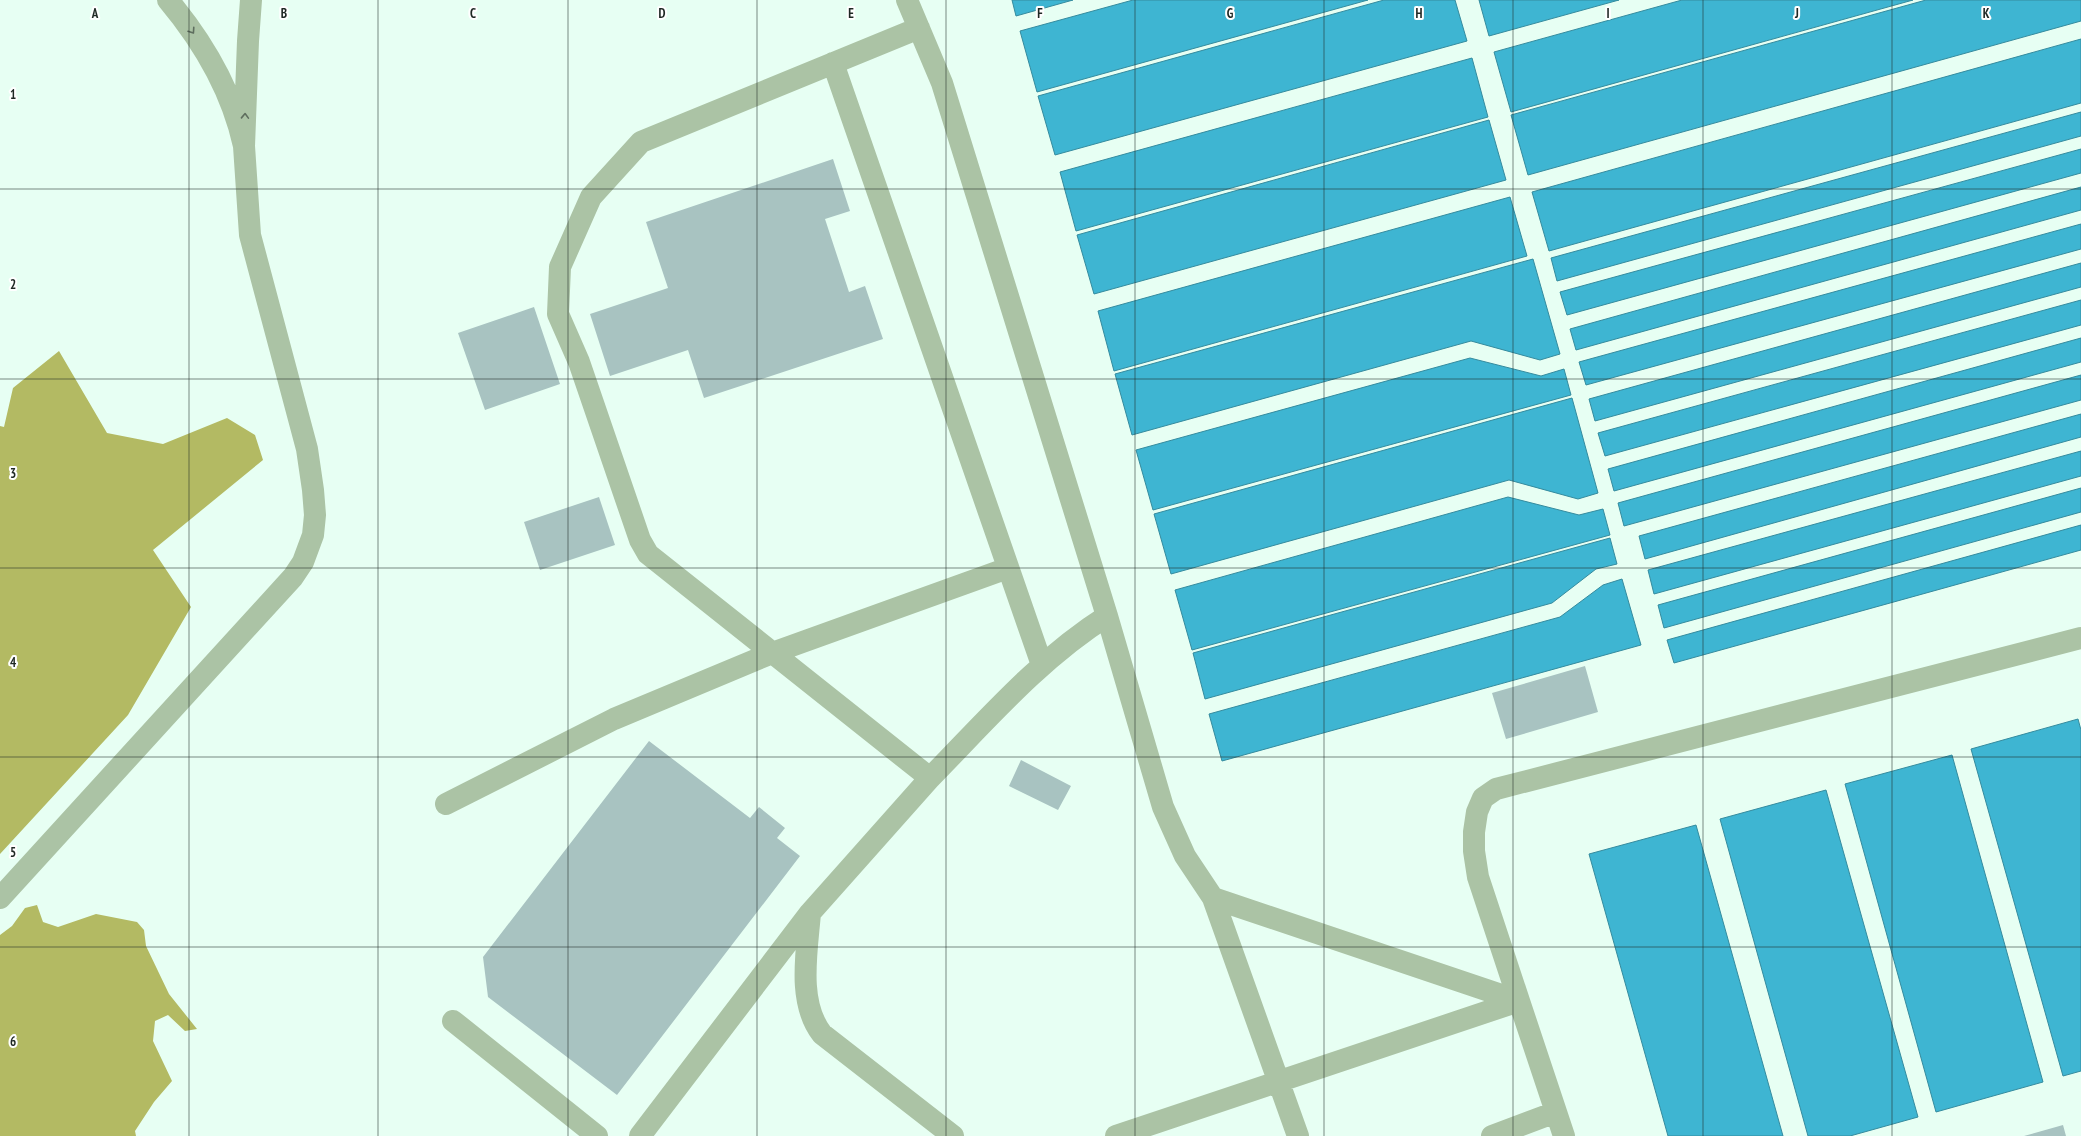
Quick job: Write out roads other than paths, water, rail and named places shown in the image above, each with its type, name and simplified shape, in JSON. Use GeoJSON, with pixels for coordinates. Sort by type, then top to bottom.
{"type":"FeatureCollection","features":[{"type":"Feature","properties":{"kind":"lane"},"geometry":{"type":"LineString","coordinates":[[168,0],[181,15],[218,71],[239,120],[244,146]]}},
{"type":"Feature","properties":{"kind":"lane"},"geometry":{"type":"LineString","coordinates":[[0,898],[289,582],[303,562],[309,548],[315,515],[308,456],[250,235],[244,146],[251,0]]}},
{"type":"Feature","properties":{"kind":"lane"},"geometry":{"type":"LineString","coordinates":[[907,0],[942,83],[1107,616],[1163,807],[1185,856],[1213,898],[1298,1136]]}},
{"type":"Feature","properties":{"kind":"lane"},"geometry":{"type":"LineString","coordinates":[[919,28],[641,142],[591,197],[560,267],[558,314],[579,362],[644,547],[656,562],[930,778]]}},
{"type":"Feature","properties":{"kind":"lane"},"geometry":{"type":"LineString","coordinates":[[832,63],[1042,665]]}},
{"type":"Feature","properties":{"kind":"lane"},"geometry":{"type":"LineString","coordinates":[[446,804],[614,719],[772,653],[1008,568]]}},
{"type":"Feature","properties":{"kind":"lane"},"geometry":{"type":"LineString","coordinates":[[640,1136],[810,913],[930,778],[1042,665],[1071,640],[1107,616]]}},
{"type":"Feature","properties":{"kind":"lane"},"geometry":{"type":"LineString","coordinates":[[1564,1136],[1478,876],[1474,851],[1474,832],[1477,812],[1483,798],[1496,789],[2081,638]]}},
{"type":"Feature","properties":{"kind":"lane"},"geometry":{"type":"LineString","coordinates":[[1213,898],[1520,1001]]}},
{"type":"Feature","properties":{"kind":"lane"},"geometry":{"type":"LineString","coordinates":[[810,913],[807,984],[810,1010],[816,1026],[822,1034],[953,1136]]}},
{"type":"Feature","properties":{"kind":"lane"},"geometry":{"type":"LineString","coordinates":[[1116,1136],[1520,1001]]}},
{"type":"Feature","properties":{"kind":"lane"},"geometry":{"type":"LineString","coordinates":[[453,1021],[597,1136]]}},
{"type":"Feature","properties":{"kind":"lane"},"geometry":{"type":"LineString","coordinates":[[1492,1136],[1556,1112]]}},
{"type":"Feature","properties":{"kind":"water"},"geometry":{"type":"Polygon","coordinates":[[[1012,0],[1073,0],[1016,16],[1012,0]]]}},
{"type":"Feature","properties":{"kind":"water"},"geometry":{"type":"Polygon","coordinates":[[[1133,0],[1368,0],[1037,92],[1020,31],[1133,0]]]}},
{"type":"Feature","properties":{"kind":"water"},"geometry":{"type":"Polygon","coordinates":[[[1384,0],[1455,0],[1467,41],[1055,155],[1038,96],[1384,0]]]}},
{"type":"Feature","properties":{"kind":"water"},"geometry":{"type":"Polygon","coordinates":[[[1479,0],[1619,0],[1489,36],[1479,0]]]}},
{"type":"Feature","properties":{"kind":"water"},"geometry":{"type":"Polygon","coordinates":[[[1682,0],[1913,0],[1511,112],[1494,52],[1682,0]]]}},
{"type":"Feature","properties":{"kind":"water"},"geometry":{"type":"Polygon","coordinates":[[[1926,0],[2081,0],[2081,21],[1528,175],[1511,115],[1926,0]]]}},
{"type":"Feature","properties":{"kind":"water"},"geometry":{"type":"Polygon","coordinates":[[[2081,39],[2081,103],[1549,251],[1532,192],[2081,39]]]}},
{"type":"Feature","properties":{"kind":"water"},"geometry":{"type":"Polygon","coordinates":[[[1472,58],[1488,117],[1076,231],[1060,172],[1472,58]]]}},
{"type":"Feature","properties":{"kind":"water"},"geometry":{"type":"Polygon","coordinates":[[[2081,112],[2081,136],[1557,281],[1551,258],[2081,112]]]}},
{"type":"Feature","properties":{"kind":"water"},"geometry":{"type":"Polygon","coordinates":[[[1489,120],[1506,180],[1094,294],[1077,235],[1489,120]]]}},
{"type":"Feature","properties":{"kind":"water"},"geometry":{"type":"Polygon","coordinates":[[[2081,149],[2081,173],[1567,315],[1560,292],[2081,149]]]}},
{"type":"Feature","properties":{"kind":"water"},"geometry":{"type":"Polygon","coordinates":[[[2081,187],[2081,210],[1576,350],[1570,329],[2081,187]]]}},
{"type":"Feature","properties":{"kind":"water"},"geometry":{"type":"Polygon","coordinates":[[[1510,197],[1527,256],[1114,371],[1098,311],[1510,197]]]}},
{"type":"Feature","properties":{"kind":"water"},"geometry":{"type":"Polygon","coordinates":[[[2081,224],[2081,249],[1586,385],[1579,362],[2081,224]]]}},
{"type":"Feature","properties":{"kind":"water"},"geometry":{"type":"Polygon","coordinates":[[[1533,259],[1560,354],[1540,360],[1471,341],[1132,435],[1115,374],[1533,259]]]}},
{"type":"Feature","properties":{"kind":"water"},"geometry":{"type":"Polygon","coordinates":[[[2081,263],[2081,287],[1595,421],[1589,399],[2081,263]]]}},
{"type":"Feature","properties":{"kind":"water"},"geometry":{"type":"Polygon","coordinates":[[[2081,300],[2081,325],[1605,456],[1598,433],[2081,300]]]}},
{"type":"Feature","properties":{"kind":"water"},"geometry":{"type":"Polygon","coordinates":[[[2081,338],[2081,362],[1614,491],[1608,469],[2081,338]]]}},
{"type":"Feature","properties":{"kind":"water"},"geometry":{"type":"Polygon","coordinates":[[[1470,358],[1541,376],[1564,369],[1571,395],[1153,510],[1136,450],[1470,358]]]}},
{"type":"Feature","properties":{"kind":"water"},"geometry":{"type":"Polygon","coordinates":[[[2081,375],[2081,400],[1624,526],[1618,503],[2081,375]]]}},
{"type":"Feature","properties":{"kind":"water"},"geometry":{"type":"Polygon","coordinates":[[[1572,398],[1598,493],[1578,499],[1509,480],[1171,574],[1154,514],[1572,398]]]}},
{"type":"Feature","properties":{"kind":"water"},"geometry":{"type":"Polygon","coordinates":[[[2081,414],[2081,437],[1645,559],[1639,536],[2081,414]]]}},
{"type":"Feature","properties":{"kind":"water"},"geometry":{"type":"Polygon","coordinates":[[[2081,451],[2081,476],[1654,594],[1648,570],[2081,451]]]}},
{"type":"Feature","properties":{"kind":"water"},"geometry":{"type":"Polygon","coordinates":[[[2081,488],[2081,512],[1664,628],[1658,605],[2081,488]]]}},
{"type":"Feature","properties":{"kind":"water"},"geometry":{"type":"Polygon","coordinates":[[[1508,497],[1579,515],[1603,509],[1610,535],[1192,650],[1175,590],[1508,497]]]}},
{"type":"Feature","properties":{"kind":"water"},"geometry":{"type":"Polygon","coordinates":[[[2081,525],[2081,550],[1674,663],[1667,640],[2081,525]]]}},
{"type":"Feature","properties":{"kind":"water"},"geometry":{"type":"Polygon","coordinates":[[[1610,538],[1617,564],[1596,569],[1552,603],[1205,699],[1193,653],[1610,538]]]}},
{"type":"Feature","properties":{"kind":"water"},"geometry":{"type":"Polygon","coordinates":[[[1622,579],[1641,645],[1222,761],[1209,714],[1560,617],[1603,585],[1622,579]]]}},
{"type":"Feature","properties":{"kind":"water"},"geometry":{"type":"Polygon","coordinates":[[[2078,719],[2081,730],[2081,1071],[2063,1076],[1971,749],[2078,719]]]}},
{"type":"Feature","properties":{"kind":"water"},"geometry":{"type":"Polygon","coordinates":[[[1952,755],[2043,1082],[1936,1112],[1845,784],[1952,755]]]}},
{"type":"Feature","properties":{"kind":"water"},"geometry":{"type":"Polygon","coordinates":[[[1826,790],[1918,1117],[1850,1136],[1808,1136],[1720,819],[1826,790]]]}},
{"type":"Feature","properties":{"kind":"water"},"geometry":{"type":"Polygon","coordinates":[[[1696,825],[1783,1136],[1668,1136],[1589,854],[1696,825]]]}}]}
